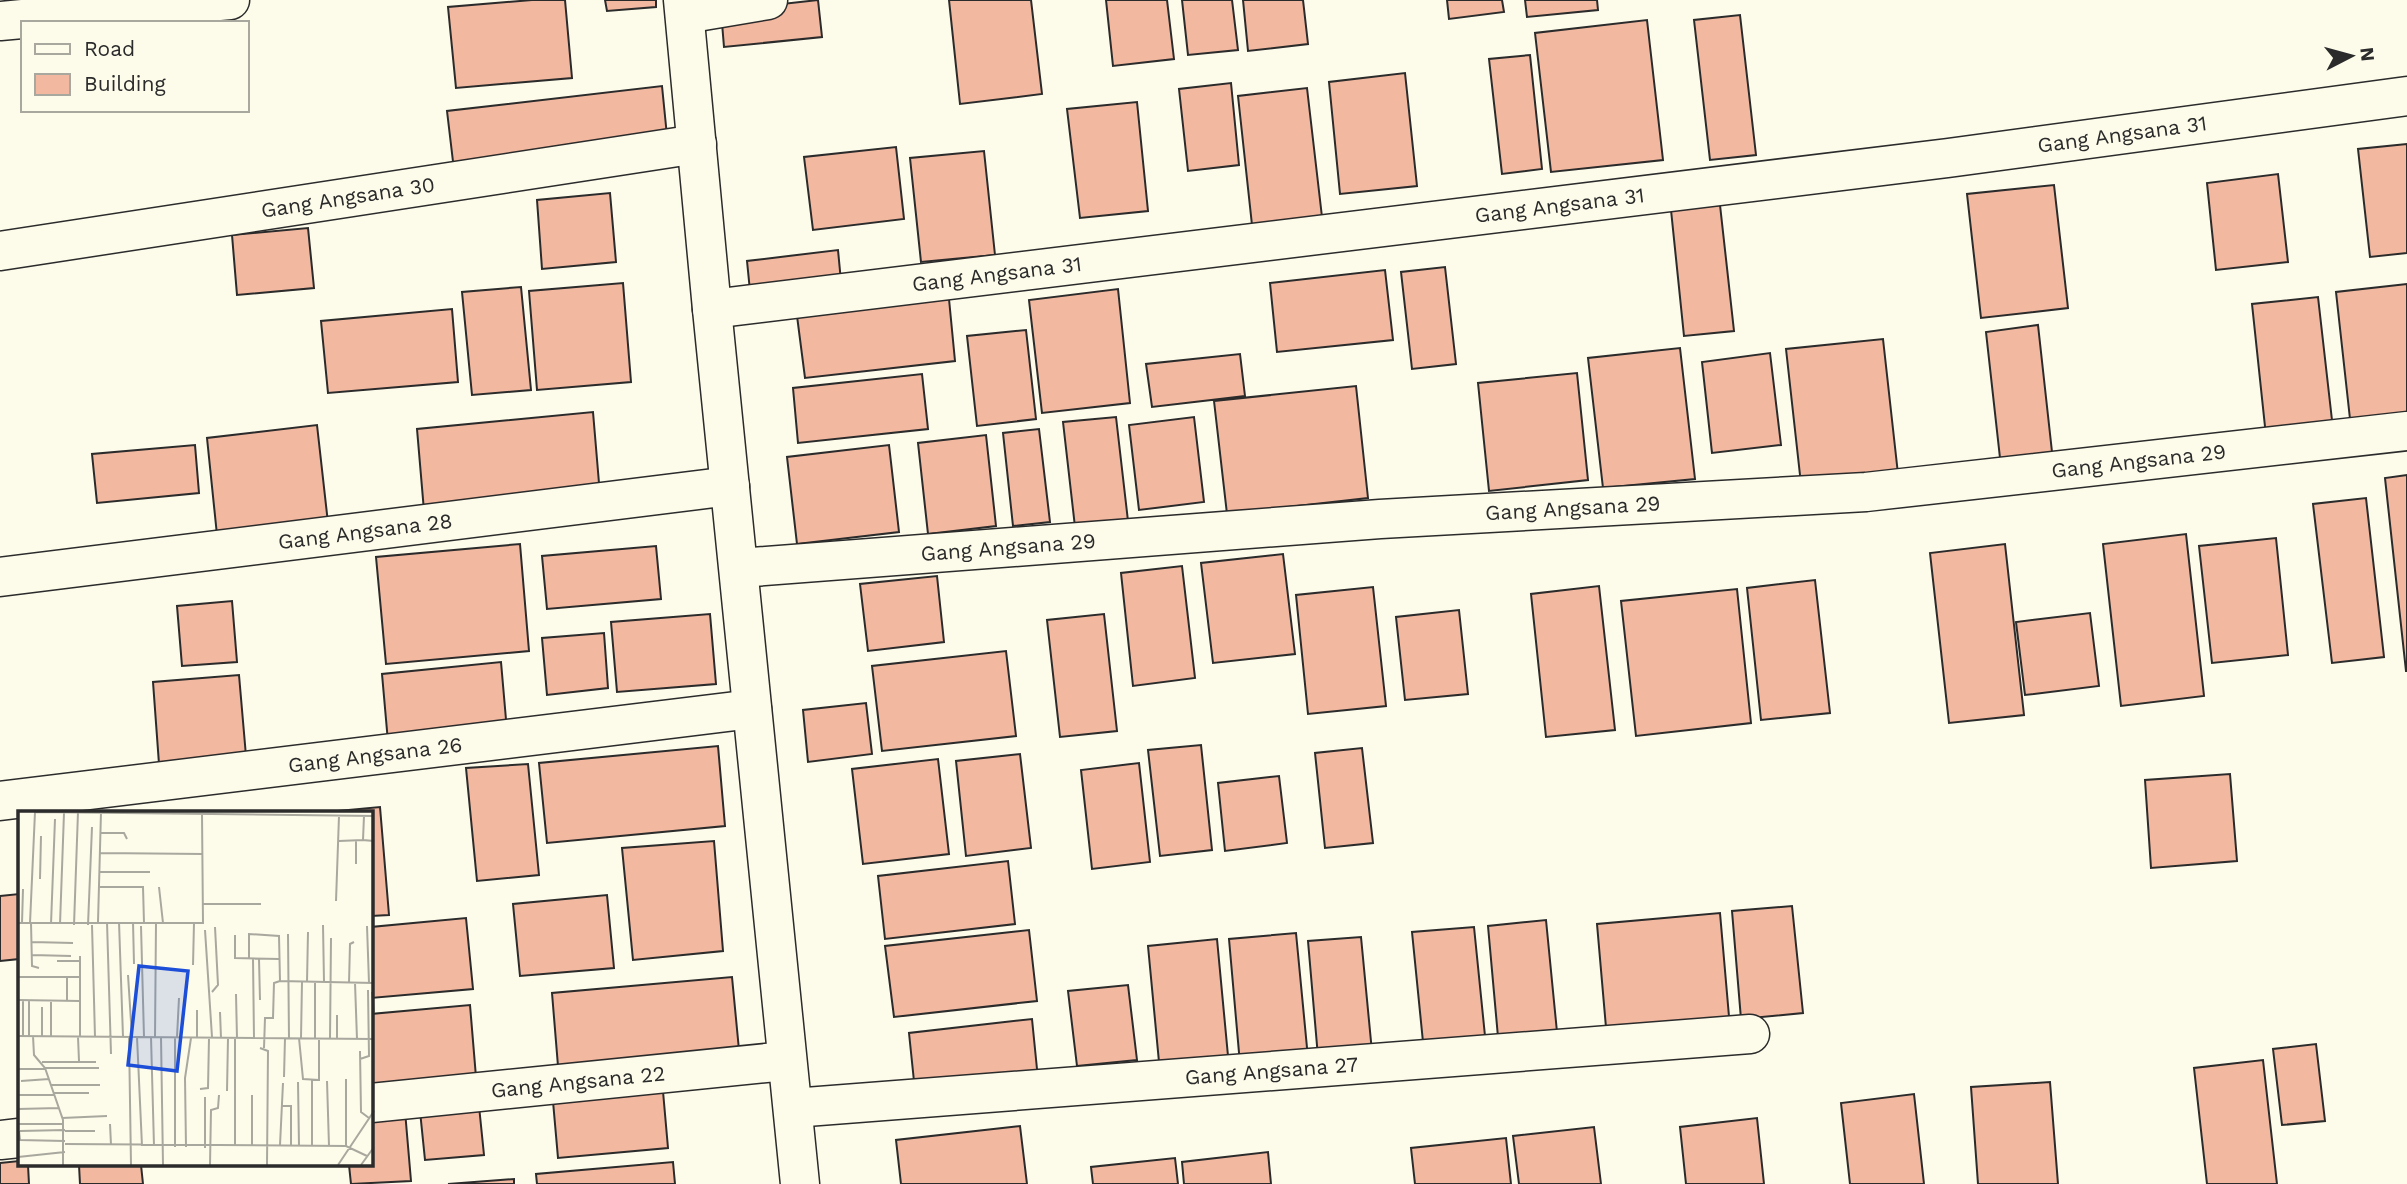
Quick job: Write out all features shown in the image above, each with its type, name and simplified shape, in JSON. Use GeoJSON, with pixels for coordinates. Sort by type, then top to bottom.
{"type":"FeatureCollection","features":[{"type":"Feature","properties":{"kind":"street"},"geometry":{"type":"LineString","coordinates":[[0,21],[230,0]]}},
{"type":"Feature","properties":{"kind":"street"},"geometry":{"type":"LineString","coordinates":[[768,0],[684,7],[800,1184]]}},
{"type":"Feature","properties":{"kind":"street","name":"Gang Angsana 31"},"geometry":{"type":"LineString","coordinates":[[712,309],[1948,158],[2407,96]]}},
{"type":"Feature","properties":{"kind":"street","name":"Gang Angsana 30"},"geometry":{"type":"LineString","coordinates":[[0,251],[696,144]]}},
{"type":"Feature","properties":{"kind":"street","name":"Gang Angsana 29"},"geometry":{"type":"LineString","coordinates":[[739,568],[1380,519],[1866,492],[2407,431]]}},
{"type":"Feature","properties":{"kind":"street","name":"Gang Angsana 28"},"geometry":{"type":"LineString","coordinates":[[0,577],[730,486]]}},
{"type":"Feature","properties":{"kind":"street","name":"Gang Angsana 26"},"geometry":{"type":"LineString","coordinates":[[0,801],[752,709]]}},
{"type":"Feature","properties":{"kind":"street","name":"Gang Angsana 27"},"geometry":{"type":"LineString","coordinates":[[793,1108],[1750,1034]]}},
{"type":"Feature","properties":{"kind":"street","name":"Gang Angsana 22"},"geometry":{"type":"LineString","coordinates":[[373,1102],[786,1061]]}},
{"type":"Feature","properties":{"kind":"street"},"geometry":{"type":"LineString","coordinates":[[0,1140],[18,1138]]}},
{"type":"Feature","properties":{"kind":"building"},"geometry":{"type":"Polygon","coordinates":[[[565,0],[572,78],[456,88],[448,7],[565,0]]]}},
{"type":"Feature","properties":{"kind":"building"},"geometry":{"type":"Polygon","coordinates":[[[605,0],[656,0],[656,7],[607,11],[605,0]]]}},
{"type":"Feature","properties":{"kind":"building"},"geometry":{"type":"Polygon","coordinates":[[[818,0],[822,37],[724,47],[721,11],[818,0]]]}},
{"type":"Feature","properties":{"kind":"building"},"geometry":{"type":"Polygon","coordinates":[[[949,0],[1031,0],[1042,94],[960,104],[949,0]]]}},
{"type":"Feature","properties":{"kind":"building"},"geometry":{"type":"Polygon","coordinates":[[[1106,0],[1167,0],[1174,59],[1113,66],[1106,0]]]}},
{"type":"Feature","properties":{"kind":"building"},"geometry":{"type":"Polygon","coordinates":[[[1182,0],[1232,0],[1238,50],[1188,55],[1182,0]]]}},
{"type":"Feature","properties":{"kind":"building"},"geometry":{"type":"Polygon","coordinates":[[[1243,0],[1303,0],[1308,44],[1248,51],[1243,0]]]}},
{"type":"Feature","properties":{"kind":"building"},"geometry":{"type":"Polygon","coordinates":[[[1447,0],[1502,0],[1504,12],[1449,19],[1447,0]]]}},
{"type":"Feature","properties":{"kind":"building"},"geometry":{"type":"Polygon","coordinates":[[[1525,0],[1597,0],[1598,10],[1527,17],[1525,0]]]}},
{"type":"Feature","properties":{"kind":"building"},"geometry":{"type":"Polygon","coordinates":[[[1740,15],[1756,155],[1710,160],[1694,20],[1740,15]]]}},
{"type":"Feature","properties":{"kind":"building"},"geometry":{"type":"Polygon","coordinates":[[[1647,20],[1663,160],[1551,172],[1535,33],[1647,20]]]}},
{"type":"Feature","properties":{"kind":"building"},"geometry":{"type":"Polygon","coordinates":[[[1530,55],[1542,169],[1502,174],[1489,59],[1530,55]]]}},
{"type":"Feature","properties":{"kind":"building"},"geometry":{"type":"Polygon","coordinates":[[[1405,73],[1417,186],[1340,194],[1329,82],[1405,73]]]}},
{"type":"Feature","properties":{"kind":"building"},"geometry":{"type":"Polygon","coordinates":[[[1231,83],[1239,165],[1188,171],[1179,89],[1231,83]]]}},
{"type":"Feature","properties":{"kind":"building"},"geometry":{"type":"Polygon","coordinates":[[[662,86],[668,146],[454,170],[447,111],[662,86]]]}},
{"type":"Feature","properties":{"kind":"building"},"geometry":{"type":"Polygon","coordinates":[[[1307,88],[1322,217],[1252,225],[1238,96],[1307,88]]]}},
{"type":"Feature","properties":{"kind":"building"},"geometry":{"type":"Polygon","coordinates":[[[1137,102],[1148,211],[1080,218],[1067,109],[1137,102]]]}},
{"type":"Feature","properties":{"kind":"building"},"geometry":{"type":"Polygon","coordinates":[[[2407,144],[2407,253],[2370,257],[2358,149],[2407,144]]]}},
{"type":"Feature","properties":{"kind":"building"},"geometry":{"type":"Polygon","coordinates":[[[896,147],[904,219],[813,230],[804,157],[896,147]]]}},
{"type":"Feature","properties":{"kind":"building"},"geometry":{"type":"Polygon","coordinates":[[[984,151],[995,255],[921,262],[910,158],[984,151]]]}},
{"type":"Feature","properties":{"kind":"building"},"geometry":{"type":"Polygon","coordinates":[[[2278,174],[2288,262],[2216,270],[2207,183],[2278,174]]]}},
{"type":"Feature","properties":{"kind":"building"},"geometry":{"type":"Polygon","coordinates":[[[2054,185],[2068,308],[1981,318],[1967,194],[2054,185]]]}},
{"type":"Feature","properties":{"kind":"building"},"geometry":{"type":"Polygon","coordinates":[[[610,193],[616,262],[542,269],[537,200],[610,193]]]}},
{"type":"Feature","properties":{"kind":"building"},"geometry":{"type":"Polygon","coordinates":[[[1720,205],[1734,331],[1684,336],[1671,210],[1720,205]]]}},
{"type":"Feature","properties":{"kind":"building"},"geometry":{"type":"Polygon","coordinates":[[[308,228],[314,288],[237,295],[232,235],[308,228]]]}},
{"type":"Feature","properties":{"kind":"building"},"geometry":{"type":"Polygon","coordinates":[[[838,250],[842,292],[751,301],[747,261],[838,250]]]}},
{"type":"Feature","properties":{"kind":"building"},"geometry":{"type":"Polygon","coordinates":[[[1445,267],[1456,364],[1412,369],[1401,272],[1445,267]]]}},
{"type":"Feature","properties":{"kind":"building"},"geometry":{"type":"Polygon","coordinates":[[[1385,270],[1393,340],[1277,352],[1270,283],[1385,270]]]}},
{"type":"Feature","properties":{"kind":"building"},"geometry":{"type":"Polygon","coordinates":[[[623,283],[631,382],[537,390],[529,291],[623,283]]]}},
{"type":"Feature","properties":{"kind":"building"},"geometry":{"type":"Polygon","coordinates":[[[2407,284],[2407,413],[2350,419],[2336,292],[2407,284]]]}},
{"type":"Feature","properties":{"kind":"building"},"geometry":{"type":"Polygon","coordinates":[[[521,287],[531,390],[472,395],[462,292],[521,287]]]}},
{"type":"Feature","properties":{"kind":"building"},"geometry":{"type":"Polygon","coordinates":[[[1118,289],[1130,403],[1042,413],[1029,300],[1118,289]]]}},
{"type":"Feature","properties":{"kind":"building"},"geometry":{"type":"Polygon","coordinates":[[[2318,297],[2333,429],[2266,436],[2252,304],[2318,297]]]}},
{"type":"Feature","properties":{"kind":"building"},"geometry":{"type":"Polygon","coordinates":[[[949,299],[955,361],[805,378],[797,316],[949,299]]]}},
{"type":"Feature","properties":{"kind":"building"},"geometry":{"type":"Polygon","coordinates":[[[452,309],[458,382],[328,393],[321,321],[452,309]]]}},
{"type":"Feature","properties":{"kind":"building"},"geometry":{"type":"Polygon","coordinates":[[[2038,325],[2053,461],[2001,467],[1986,332],[2038,325]]]}},
{"type":"Feature","properties":{"kind":"building"},"geometry":{"type":"Polygon","coordinates":[[[1026,330],[1036,419],[977,426],[967,336],[1026,330]]]}},
{"type":"Feature","properties":{"kind":"building"},"geometry":{"type":"Polygon","coordinates":[[[1883,339],[1898,474],[1801,484],[1786,349],[1883,339]]]}},
{"type":"Feature","properties":{"kind":"building"},"geometry":{"type":"Polygon","coordinates":[[[1680,348],[1695,479],[1603,488],[1588,358],[1680,348]]]}},
{"type":"Feature","properties":{"kind":"building"},"geometry":{"type":"Polygon","coordinates":[[[1770,353],[1781,445],[1712,453],[1702,362],[1770,353]]]}},
{"type":"Feature","properties":{"kind":"building"},"geometry":{"type":"Polygon","coordinates":[[[1240,354],[1245,396],[1152,407],[1146,364],[1240,354]]]}},
{"type":"Feature","properties":{"kind":"building"},"geometry":{"type":"Polygon","coordinates":[[[1577,373],[1588,480],[1489,491],[1478,383],[1577,373]]]}},
{"type":"Feature","properties":{"kind":"building"},"geometry":{"type":"Polygon","coordinates":[[[922,374],[928,429],[798,443],[793,388],[922,374]]]}},
{"type":"Feature","properties":{"kind":"building"},"geometry":{"type":"Polygon","coordinates":[[[1356,386],[1368,498],[1227,514],[1214,401],[1356,386]]]}},
{"type":"Feature","properties":{"kind":"building"},"geometry":{"type":"Polygon","coordinates":[[[593,412],[600,495],[424,511],[417,429],[593,412]]]}},
{"type":"Feature","properties":{"kind":"building"},"geometry":{"type":"Polygon","coordinates":[[[1116,417],[1128,521],[1075,527],[1063,422],[1116,417]]]}},
{"type":"Feature","properties":{"kind":"building"},"geometry":{"type":"Polygon","coordinates":[[[1194,417],[1204,502],[1139,510],[1129,425],[1194,417]]]}},
{"type":"Feature","properties":{"kind":"building"},"geometry":{"type":"Polygon","coordinates":[[[317,425],[328,523],[217,535],[207,438],[317,425]]]}},
{"type":"Feature","properties":{"kind":"building"},"geometry":{"type":"Polygon","coordinates":[[[1039,429],[1050,522],[1013,526],[1003,433],[1039,429]]]}},
{"type":"Feature","properties":{"kind":"building"},"geometry":{"type":"Polygon","coordinates":[[[986,435],[996,526],[928,534],[918,443],[986,435]]]}},
{"type":"Feature","properties":{"kind":"building"},"geometry":{"type":"Polygon","coordinates":[[[195,445],[199,493],[97,503],[92,454],[195,445]]]}},
{"type":"Feature","properties":{"kind":"building"},"geometry":{"type":"Polygon","coordinates":[[[889,445],[899,532],[797,544],[787,457],[889,445]]]}},
{"type":"Feature","properties":{"kind":"building"},"geometry":{"type":"Polygon","coordinates":[[[2407,475],[2407,671],[2406,671],[2385,478],[2407,475]]]}},
{"type":"Feature","properties":{"kind":"building"},"geometry":{"type":"Polygon","coordinates":[[[2366,498],[2384,657],[2332,663],[2313,504],[2366,498]]]}},
{"type":"Feature","properties":{"kind":"building"},"geometry":{"type":"Polygon","coordinates":[[[2186,534],[2204,696],[2121,706],[2103,544],[2186,534]]]}},
{"type":"Feature","properties":{"kind":"building"},"geometry":{"type":"Polygon","coordinates":[[[2276,538],[2288,655],[2212,663],[2199,546],[2276,538]]]}},
{"type":"Feature","properties":{"kind":"building"},"geometry":{"type":"Polygon","coordinates":[[[520,544],[529,651],[386,664],[376,557],[520,544]]]}},
{"type":"Feature","properties":{"kind":"building"},"geometry":{"type":"Polygon","coordinates":[[[2005,544],[2024,715],[1949,723],[1930,553],[2005,544]]]}},
{"type":"Feature","properties":{"kind":"building"},"geometry":{"type":"Polygon","coordinates":[[[656,546],[661,599],[547,609],[542,556],[656,546]]]}},
{"type":"Feature","properties":{"kind":"building"},"geometry":{"type":"Polygon","coordinates":[[[1283,554],[1295,654],[1213,663],[1201,563],[1283,554]]]}},
{"type":"Feature","properties":{"kind":"building"},"geometry":{"type":"Polygon","coordinates":[[[1182,566],[1195,678],[1133,686],[1121,573],[1182,566]]]}},
{"type":"Feature","properties":{"kind":"building"},"geometry":{"type":"Polygon","coordinates":[[[937,576],[944,642],[868,651],[860,584],[937,576]]]}},
{"type":"Feature","properties":{"kind":"building"},"geometry":{"type":"Polygon","coordinates":[[[1815,580],[1830,713],[1761,720],[1747,588],[1815,580]]]}},
{"type":"Feature","properties":{"kind":"building"},"geometry":{"type":"Polygon","coordinates":[[[1599,586],[1615,730],[1546,737],[1531,594],[1599,586]]]}},
{"type":"Feature","properties":{"kind":"building"},"geometry":{"type":"Polygon","coordinates":[[[1373,587],[1386,706],[1308,714],[1296,595],[1373,587]]]}},
{"type":"Feature","properties":{"kind":"building"},"geometry":{"type":"Polygon","coordinates":[[[1737,589],[1751,723],[1636,736],[1621,601],[1737,589]]]}},
{"type":"Feature","properties":{"kind":"building"},"geometry":{"type":"Polygon","coordinates":[[[232,601],[237,662],[182,666],[177,606],[232,601]]]}},
{"type":"Feature","properties":{"kind":"building"},"geometry":{"type":"Polygon","coordinates":[[[1459,610],[1468,694],[1405,700],[1396,617],[1459,610]]]}},
{"type":"Feature","properties":{"kind":"building"},"geometry":{"type":"Polygon","coordinates":[[[2090,613],[2099,686],[2025,695],[2016,622],[2090,613]]]}},
{"type":"Feature","properties":{"kind":"building"},"geometry":{"type":"Polygon","coordinates":[[[710,614],[716,684],[617,692],[611,622],[710,614]]]}},
{"type":"Feature","properties":{"kind":"building"},"geometry":{"type":"Polygon","coordinates":[[[1104,614],[1117,731],[1060,737],[1047,620],[1104,614]]]}},
{"type":"Feature","properties":{"kind":"building"},"geometry":{"type":"Polygon","coordinates":[[[604,633],[608,688],[547,695],[542,638],[604,633]]]}},
{"type":"Feature","properties":{"kind":"building"},"geometry":{"type":"Polygon","coordinates":[[[1006,651],[1016,736],[882,751],[872,666],[1006,651]]]}},
{"type":"Feature","properties":{"kind":"building"},"geometry":{"type":"Polygon","coordinates":[[[501,662],[507,731],[388,742],[382,674],[501,662]]]}},
{"type":"Feature","properties":{"kind":"building"},"geometry":{"type":"Polygon","coordinates":[[[239,675],[246,756],[159,764],[153,682],[239,675]]]}},
{"type":"Feature","properties":{"kind":"building"},"geometry":{"type":"Polygon","coordinates":[[[866,703],[872,754],[808,762],[803,710],[866,703]]]}},
{"type":"Feature","properties":{"kind":"building"},"geometry":{"type":"Polygon","coordinates":[[[1201,745],[1212,850],[1160,856],[1148,750],[1201,745]]]}},
{"type":"Feature","properties":{"kind":"building"},"geometry":{"type":"Polygon","coordinates":[[[718,746],[725,826],[547,843],[539,763],[718,746]]]}},
{"type":"Feature","properties":{"kind":"building"},"geometry":{"type":"Polygon","coordinates":[[[1362,748],[1373,843],[1325,848],[1315,753],[1362,748]]]}},
{"type":"Feature","properties":{"kind":"building"},"geometry":{"type":"Polygon","coordinates":[[[1020,754],[1031,848],[966,856],[956,761],[1020,754]]]}},
{"type":"Feature","properties":{"kind":"building"},"geometry":{"type":"Polygon","coordinates":[[[938,759],[949,854],[863,864],[852,769],[938,759]]]}},
{"type":"Feature","properties":{"kind":"building"},"geometry":{"type":"Polygon","coordinates":[[[1139,763],[1150,862],[1092,869],[1081,770],[1139,763]]]}},
{"type":"Feature","properties":{"kind":"building"},"geometry":{"type":"Polygon","coordinates":[[[528,764],[539,875],[477,881],[466,768],[528,764]]]}},
{"type":"Feature","properties":{"kind":"building"},"geometry":{"type":"Polygon","coordinates":[[[2230,774],[2237,861],[2151,868],[2145,780],[2230,774]]]}},
{"type":"Feature","properties":{"kind":"building"},"geometry":{"type":"Polygon","coordinates":[[[1279,776],[1287,843],[1225,851],[1218,783],[1279,776]]]}},
{"type":"Feature","properties":{"kind":"building"},"geometry":{"type":"Polygon","coordinates":[[[380,807],[389,915],[373,916],[373,811],[337,811],[380,807]]]}},
{"type":"Feature","properties":{"kind":"building"},"geometry":{"type":"Polygon","coordinates":[[[714,841],[723,951],[633,960],[622,848],[714,841]]]}},
{"type":"Feature","properties":{"kind":"building"},"geometry":{"type":"Polygon","coordinates":[[[1008,861],[1015,924],[885,939],[878,876],[1008,861]]]}},
{"type":"Feature","properties":{"kind":"building"},"geometry":{"type":"Polygon","coordinates":[[[18,894],[18,959],[0,961],[0,896],[18,894]]]}},
{"type":"Feature","properties":{"kind":"building"},"geometry":{"type":"Polygon","coordinates":[[[607,895],[614,968],[520,976],[513,904],[607,895]]]}},
{"type":"Feature","properties":{"kind":"building"},"geometry":{"type":"Polygon","coordinates":[[[1792,906],[1803,1013],[1741,1019],[1732,911],[1792,906]]]}},
{"type":"Feature","properties":{"kind":"building"},"geometry":{"type":"Polygon","coordinates":[[[1720,913],[1730,1028],[1607,1039],[1597,924],[1720,913]]]}},
{"type":"Feature","properties":{"kind":"building"},"geometry":{"type":"Polygon","coordinates":[[[466,918],[473,989],[373,998],[373,927],[466,918]]]}},
{"type":"Feature","properties":{"kind":"building"},"geometry":{"type":"Polygon","coordinates":[[[1546,920],[1557,1032],[1498,1037],[1488,926],[1546,920]]]}},
{"type":"Feature","properties":{"kind":"building"},"geometry":{"type":"Polygon","coordinates":[[[1474,927],[1485,1036],[1423,1042],[1412,932],[1474,927]]]}},
{"type":"Feature","properties":{"kind":"building"},"geometry":{"type":"Polygon","coordinates":[[[1029,930],[1037,1001],[894,1017],[885,946],[1029,930]]]}},
{"type":"Feature","properties":{"kind":"building"},"geometry":{"type":"Polygon","coordinates":[[[1296,933],[1308,1058],[1240,1064],[1229,939],[1296,933]]]}},
{"type":"Feature","properties":{"kind":"building"},"geometry":{"type":"Polygon","coordinates":[[[1361,937],[1372,1052],[1318,1057],[1308,941],[1361,937]]]}},
{"type":"Feature","properties":{"kind":"building"},"geometry":{"type":"Polygon","coordinates":[[[1217,939],[1228,1056],[1159,1062],[1148,946],[1217,939]]]}},
{"type":"Feature","properties":{"kind":"building"},"geometry":{"type":"Polygon","coordinates":[[[732,977],[739,1050],[558,1066],[552,993],[732,977]]]}},
{"type":"Feature","properties":{"kind":"building"},"geometry":{"type":"Polygon","coordinates":[[[1128,985],[1137,1060],[1077,1066],[1068,991],[1128,985]]]}},
{"type":"Feature","properties":{"kind":"building"},"geometry":{"type":"Polygon","coordinates":[[[470,1005],[476,1077],[373,1086],[373,1014],[470,1005]]]}},
{"type":"Feature","properties":{"kind":"building"},"geometry":{"type":"Polygon","coordinates":[[[1032,1019],[1038,1079],[915,1091],[909,1033],[1032,1019]]]}},
{"type":"Feature","properties":{"kind":"building"},"geometry":{"type":"Polygon","coordinates":[[[2316,1044],[2325,1121],[2282,1125],[2273,1049],[2316,1044]]]}},
{"type":"Feature","properties":{"kind":"building"},"geometry":{"type":"Polygon","coordinates":[[[2263,1060],[2277,1184],[2207,1184],[2194,1068],[2263,1060]]]}},
{"type":"Feature","properties":{"kind":"building"},"geometry":{"type":"Polygon","coordinates":[[[662,1080],[668,1148],[558,1158],[552,1090],[662,1080]]]}},
{"type":"Feature","properties":{"kind":"building"},"geometry":{"type":"Polygon","coordinates":[[[2050,1082],[2058,1184],[1978,1184],[1971,1087],[2050,1082]]]}},
{"type":"Feature","properties":{"kind":"building"},"geometry":{"type":"Polygon","coordinates":[[[1914,1094],[1924,1184],[1850,1184],[1841,1103],[1914,1094]]]}},
{"type":"Feature","properties":{"kind":"building"},"geometry":{"type":"Polygon","coordinates":[[[479,1106],[484,1155],[425,1160],[420,1111],[479,1106]]]}},
{"type":"Feature","properties":{"kind":"building"},"geometry":{"type":"Polygon","coordinates":[[[405,1111],[411,1181],[351,1184],[349,1166],[373,1166],[373,1114],[405,1111]]]}},
{"type":"Feature","properties":{"kind":"building"},"geometry":{"type":"Polygon","coordinates":[[[1757,1118],[1764,1184],[1686,1184],[1680,1127],[1757,1118]]]}},
{"type":"Feature","properties":{"kind":"building"},"geometry":{"type":"Polygon","coordinates":[[[1020,1126],[1027,1184],[901,1184],[896,1140],[1020,1126]]]}},
{"type":"Feature","properties":{"kind":"building"},"geometry":{"type":"Polygon","coordinates":[[[1594,1127],[1601,1184],[1519,1184],[1513,1136],[1594,1127]]]}},
{"type":"Feature","properties":{"kind":"building"},"geometry":{"type":"Polygon","coordinates":[[[1506,1138],[1511,1184],[1415,1184],[1411,1148],[1506,1138]]]}},
{"type":"Feature","properties":{"kind":"building"},"geometry":{"type":"Polygon","coordinates":[[[1268,1152],[1271,1184],[1184,1184],[1182,1162],[1268,1152]]]}},
{"type":"Feature","properties":{"kind":"building"},"geometry":{"type":"Polygon","coordinates":[[[1175,1158],[1178,1184],[1093,1184],[1091,1167],[1175,1158]]]}},
{"type":"Feature","properties":{"kind":"building"},"geometry":{"type":"Polygon","coordinates":[[[18,1161],[18,1166],[28,1166],[29,1184],[0,1184],[0,1163],[18,1161]]]}},
{"type":"Feature","properties":{"kind":"building"},"geometry":{"type":"Polygon","coordinates":[[[673,1162],[675,1184],[537,1184],[536,1174],[673,1162]]]}},
{"type":"Feature","properties":{"kind":"building"},"geometry":{"type":"Polygon","coordinates":[[[79,1166],[141,1166],[143,1184],[80,1184],[79,1166]]]}},
{"type":"Feature","properties":{"kind":"building"},"geometry":{"type":"Polygon","coordinates":[[[514,1179],[514,1184],[448,1184],[514,1179]]]}}]}
